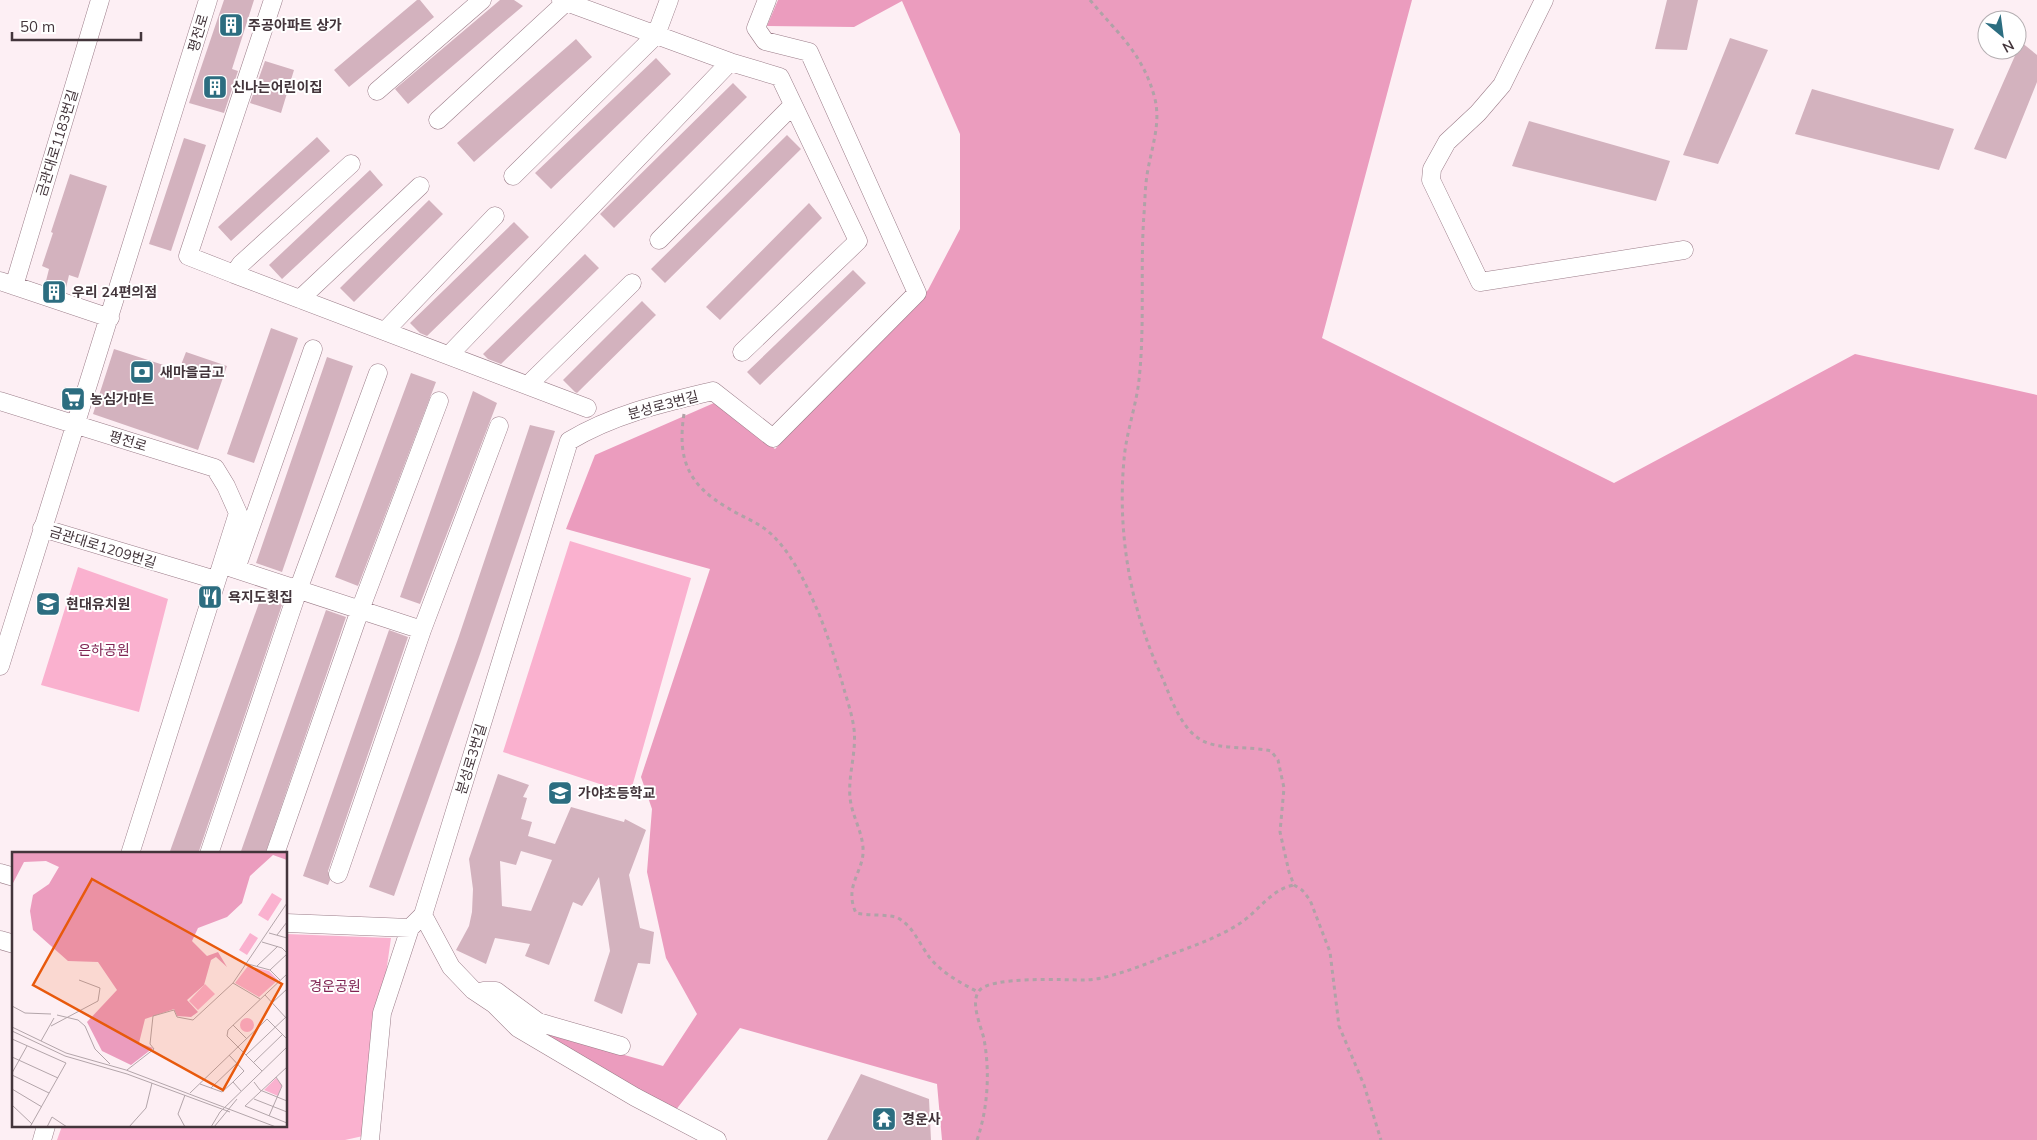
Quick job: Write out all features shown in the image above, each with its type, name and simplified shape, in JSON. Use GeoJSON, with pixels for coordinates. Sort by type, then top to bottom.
{"type":"FeatureCollection","features":[{"type":"Feature","properties":{"kind":"street","name":"금관대로1183번길"},"geometry":{"type":"LineString","coordinates":[[100,0],[7,284],[110,318]]}},
{"type":"Feature","properties":{"kind":"street","name":"평전로"},"geometry":{"type":"LineString","coordinates":[[131,852],[225,571],[238,513],[226,486],[215,468],[76,425],[208,0]]}},
{"type":"Feature","properties":{"kind":"street"},"geometry":{"type":"LineString","coordinates":[[273,0],[188,256],[587,408]]}},
{"type":"Feature","properties":{"kind":"street"},"geometry":{"type":"LineString","coordinates":[[377,91],[482,0]]}},
{"type":"Feature","properties":{"kind":"street"},"geometry":{"type":"LineString","coordinates":[[513,176],[656,35],[669,0]]}},
{"type":"Feature","properties":{"kind":"street","name":"분성로3번길"},"geometry":{"type":"LineString","coordinates":[[370,1140],[382,1013],[410,928],[423,915],[569,441],[593,427],[652,405],[713,391],[773,438],[917,293],[808,52],[765,41],[756,28],[767,0]]}},
{"type":"Feature","properties":{"kind":"street"},"geometry":{"type":"LineString","coordinates":[[1544,0],[1502,85],[1478,113],[1448,142],[1432,169],[1431,180],[1480,282],[1684,250]]}},
{"type":"Feature","properties":{"kind":"street"},"geometry":{"type":"LineString","coordinates":[[438,120],[563,1],[588,5],[656,35],[730,62],[780,77],[858,241],[742,352]]}},
{"type":"Feature","properties":{"kind":"street"},"geometry":{"type":"LineString","coordinates":[[450,356],[730,62]]}},
{"type":"Feature","properties":{"kind":"street"},"geometry":{"type":"LineString","coordinates":[[659,240],[793,105]]}},
{"type":"Feature","properties":{"kind":"street"},"geometry":{"type":"LineString","coordinates":[[234,274],[241,264],[351,164]]}},
{"type":"Feature","properties":{"kind":"street"},"geometry":{"type":"LineString","coordinates":[[300,299],[420,186]]}},
{"type":"Feature","properties":{"kind":"street"},"geometry":{"type":"LineString","coordinates":[[385,331],[495,216]]}},
{"type":"Feature","properties":{"kind":"street"},"geometry":{"type":"LineString","coordinates":[[528,385],[632,283]]}},
{"type":"Feature","properties":{"kind":"street"},"geometry":{"type":"LineString","coordinates":[[225,571],[313,349]]}},
{"type":"Feature","properties":{"kind":"street"},"geometry":{"type":"LineString","coordinates":[[210,852],[298,590],[378,373]]}},
{"type":"Feature","properties":{"kind":"street"},"geometry":{"type":"LineString","coordinates":[[0,401],[76,425],[42,528]]}},
{"type":"Feature","properties":{"kind":"street"},"geometry":{"type":"LineString","coordinates":[[276,852],[360,610],[439,401]]}},
{"type":"Feature","properties":{"kind":"street"},"geometry":{"type":"LineString","coordinates":[[338,874],[422,630],[500,426]]}},
{"type":"Feature","properties":{"kind":"street","name":"금관대로1209번길"},"geometry":{"type":"LineString","coordinates":[[0,666],[42,528],[298,590],[422,630]]}},
{"type":"Feature","properties":{"kind":"street"},"geometry":{"type":"LineString","coordinates":[[423,915],[450,967],[473,990],[494,1004],[518,1028],[635,1097],[717,1140]]}},
{"type":"Feature","properties":{"kind":"street"},"geometry":{"type":"LineString","coordinates":[[288,923],[410,928]]}},
{"type":"Feature","properties":{"kind":"street"},"geometry":{"type":"LineString","coordinates":[[473,990],[496,991],[538,1022],[620,1046]]}},
{"type":"Feature","properties":{"kind":"path"},"geometry":{"type":"LineString","coordinates":[[1090,0],[1131,46],[1151,86],[1157,113],[1156,132],[1147,175],[1144,215],[1139,381],[1126,441],[1122,486],[1126,544],[1137,610],[1151,653],[1175,706],[1191,732],[1204,741],[1214,744],[1270,751],[1278,760],[1284,788],[1280,821],[1282,845],[1294,885],[1302,890],[1310,900],[1330,952],[1338,1026],[1364,1086],[1381,1140]]}},
{"type":"Feature","properties":{"kind":"path"},"geometry":{"type":"LineString","coordinates":[[689,397],[681,433],[682,452],[688,470],[700,486],[714,498],[766,530],[782,546],[792,560],[813,602],[831,648],[850,708],[854,729],[850,799],[864,850],[853,884],[851,903],[856,913],[868,916],[898,918],[908,926],[931,959],[943,970],[978,992]]}},
{"type":"Feature","properties":{"kind":"path"},"geometry":{"type":"LineString","coordinates":[[977,1140],[985,1110],[987,1085],[985,1049],[976,1003],[978,992],[983,987],[1006,982],[1050,979],[1095,979],[1121,973],[1222,933],[1248,918],[1279,890],[1294,885]]}},
{"type":"Feature","properties":{"kind":"green space"},"geometry":{"type":"Polygon","coordinates":[[[570,541],[691,578],[630,794],[503,752],[570,541]]]}},
{"type":"Feature","properties":{"kind":"green space","name":"은하공원"},"geometry":{"type":"Polygon","coordinates":[[[78,567],[168,599],[139,712],[41,685],[78,567]]]}},
{"type":"Feature","properties":{"kind":"green space","name":"경운공원"},"geometry":{"type":"Polygon","coordinates":[[[288,934],[391,938],[363,1136],[345,1140],[57,1140],[61,1128],[288,1128],[288,934]]]}},
{"type":"Feature","properties":{"kind":"shaded area"},"geometry":{"type":"Polygon","coordinates":[[[778,0],[1412,0],[1322,338],[1614,483],[1855,354],[2037,395],[2037,1140],[942,1140],[937,1084],[740,1028],[675,1111],[530,1028],[663,1066],[697,1014],[666,958],[647,872],[652,809],[641,777],[710,569],[566,529],[595,455],[714,403],[775,449],[928,290],[960,229],[960,134],[902,1],[854,27],[767,26],[778,0]]]}},
{"type":"Feature","properties":{"kind":"building"},"geometry":{"type":"Polygon","coordinates":[[[224,0],[254,0],[232,69],[238,71],[224,113],[189,103],[224,0]]]}},
{"type":"Feature","properties":{"kind":"building"},"geometry":{"type":"Polygon","coordinates":[[[417,0],[420,0],[434,17],[349,87],[334,70],[417,0]]]}},
{"type":"Feature","properties":{"kind":"building"},"geometry":{"type":"Polygon","coordinates":[[[500,0],[514,0],[523,6],[408,104],[395,89],[500,0]]]}},
{"type":"Feature","properties":{"kind":"building"},"geometry":{"type":"Polygon","coordinates":[[[1667,0],[1698,0],[1687,50],[1655,49],[1667,0]]]}},
{"type":"Feature","properties":{"kind":"building"},"geometry":{"type":"Polygon","coordinates":[[[1730,38],[1768,50],[1718,164],[1683,155],[1730,38]]]}},
{"type":"Feature","properties":{"kind":"building"},"geometry":{"type":"Polygon","coordinates":[[[576,39],[592,57],[474,162],[457,143],[576,39]]]}},
{"type":"Feature","properties":{"kind":"building"},"geometry":{"type":"Polygon","coordinates":[[[2027,47],[2037,55],[2037,82],[2006,159],[1974,149],[2013,60],[2027,60],[2027,47]]]}},
{"type":"Feature","properties":{"kind":"building"},"geometry":{"type":"Polygon","coordinates":[[[656,58],[671,74],[551,189],[535,173],[656,58]]]}},
{"type":"Feature","properties":{"kind":"building"},"geometry":{"type":"Polygon","coordinates":[[[265,61],[294,70],[281,113],[250,103],[265,61]]]}},
{"type":"Feature","properties":{"kind":"building"},"geometry":{"type":"Polygon","coordinates":[[[733,83],[747,97],[614,228],[600,214],[733,83]]]}},
{"type":"Feature","properties":{"kind":"building"},"geometry":{"type":"Polygon","coordinates":[[[1812,89],[1954,129],[1939,170],[1795,134],[1812,89]]]}},
{"type":"Feature","properties":{"kind":"building"},"geometry":{"type":"Polygon","coordinates":[[[1529,121],[1670,161],[1656,201],[1512,166],[1529,121]]]}},
{"type":"Feature","properties":{"kind":"building"},"geometry":{"type":"Polygon","coordinates":[[[787,135],[801,149],[665,283],[651,269],[787,135]]]}},
{"type":"Feature","properties":{"kind":"building"},"geometry":{"type":"Polygon","coordinates":[[[317,137],[330,151],[231,241],[218,227],[317,137]]]}},
{"type":"Feature","properties":{"kind":"building"},"geometry":{"type":"Polygon","coordinates":[[[184,138],[206,145],[171,251],[149,244],[184,138]]]}},
{"type":"Feature","properties":{"kind":"building"},"geometry":{"type":"Polygon","coordinates":[[[370,170],[383,185],[282,279],[269,265],[370,170]]]}},
{"type":"Feature","properties":{"kind":"building"},"geometry":{"type":"Polygon","coordinates":[[[70,174],[107,186],[78,278],[69,275],[65,292],[45,285],[49,269],[42,266],[70,174]]]}},
{"type":"Feature","properties":{"kind":"building"},"geometry":{"type":"Polygon","coordinates":[[[429,200],[443,214],[354,302],[340,288],[429,200]]]}},
{"type":"Feature","properties":{"kind":"building"},"geometry":{"type":"Polygon","coordinates":[[[809,203],[822,218],[720,320],[706,307],[809,203]]]}},
{"type":"Feature","properties":{"kind":"building"},"geometry":{"type":"Polygon","coordinates":[[[514,222],[529,237],[427,336],[420,333],[410,323],[514,222]]]}},
{"type":"Feature","properties":{"kind":"building"},"geometry":{"type":"Polygon","coordinates":[[[585,254],[599,268],[501,364],[488,359],[483,354],[585,254]]]}},
{"type":"Feature","properties":{"kind":"building"},"geometry":{"type":"Polygon","coordinates":[[[853,270],[866,283],[760,385],[747,372],[853,270]]]}},
{"type":"Feature","properties":{"kind":"building"},"geometry":{"type":"Polygon","coordinates":[[[642,301],[656,315],[577,393],[575,392],[563,380],[642,301]]]}},
{"type":"Feature","properties":{"kind":"building"},"geometry":{"type":"Polygon","coordinates":[[[271,328],[298,338],[254,463],[227,454],[271,328]]]}},
{"type":"Feature","properties":{"kind":"building"},"geometry":{"type":"Polygon","coordinates":[[[114,349],[179,370],[186,352],[227,366],[198,450],[93,414],[114,349]]]}},
{"type":"Feature","properties":{"kind":"building"},"geometry":{"type":"Polygon","coordinates":[[[327,357],[353,366],[282,572],[256,563],[327,357]]]}},
{"type":"Feature","properties":{"kind":"building"},"geometry":{"type":"Polygon","coordinates":[[[411,373],[436,382],[358,586],[335,577],[411,373]]]}},
{"type":"Feature","properties":{"kind":"building"},"geometry":{"type":"Polygon","coordinates":[[[473,391],[497,403],[420,604],[400,597],[473,391]]]}},
{"type":"Feature","properties":{"kind":"building"},"geometry":{"type":"Polygon","coordinates":[[[530,425],[555,431],[480,654],[394,896],[369,887],[458,639],[530,425]]]}},
{"type":"Feature","properties":{"kind":"building"},"geometry":{"type":"Polygon","coordinates":[[[264,589],[285,596],[199,852],[170,852],[264,589]]]}},
{"type":"Feature","properties":{"kind":"building"},"geometry":{"type":"Polygon","coordinates":[[[326,610],[346,617],[266,852],[241,852],[326,610]]]}},
{"type":"Feature","properties":{"kind":"building"},"geometry":{"type":"Polygon","coordinates":[[[389,630],[408,637],[328,871],[330,880],[328,885],[303,876],[389,630]]]}},
{"type":"Feature","properties":{"kind":"building"},"geometry":{"type":"Polygon","coordinates":[[[498,774],[529,785],[523,797],[527,798],[521,819],[532,822],[528,836],[555,844],[571,807],[624,822],[625,819],[646,830],[629,875],[640,928],[654,932],[650,964],[638,963],[622,1014],[594,1001],[610,951],[599,877],[582,906],[573,902],[549,965],[525,956],[530,944],[495,938],[486,964],[456,950],[469,926],[472,912],[473,889],[469,859],[498,774]],[[521,851],[516,865],[500,861],[502,906],[531,911],[552,860],[521,851]]]}},
{"type":"Feature","properties":{"kind":"building","name":"경운사"},"geometry":{"type":"Polygon","coordinates":[[[861,1074],[929,1099],[931,1140],[827,1140],[861,1074]]]}},
{"type":"Feature","properties":{"kind":"place","name":"주공아파트 상가"},"geometry":{"type":"Point","coordinates":[231,25]}},
{"type":"Feature","properties":{"kind":"place","name":"신나는어린이집"},"geometry":{"type":"Point","coordinates":[215,87]}},
{"type":"Feature","properties":{"kind":"place","name":"우리 24편의점"},"geometry":{"type":"Point","coordinates":[54,292]}},
{"type":"Feature","properties":{"kind":"place","name":"새마을금고"},"geometry":{"type":"Point","coordinates":[142,372]}},
{"type":"Feature","properties":{"kind":"place","name":"농심가마트"},"geometry":{"type":"Point","coordinates":[73,399]}},
{"type":"Feature","properties":{"kind":"place","name":"욕지도횟집"},"geometry":{"type":"Point","coordinates":[210,597]}},
{"type":"Feature","properties":{"kind":"place","name":"현대유치원"},"geometry":{"type":"Point","coordinates":[48,604]}},
{"type":"Feature","properties":{"kind":"place","name":"가야초등학교"},"geometry":{"type":"Point","coordinates":[560,793]}},
{"type":"Feature","properties":{"kind":"place","name":"경운사"},"geometry":{"type":"Point","coordinates":[884,1119]}}]}
